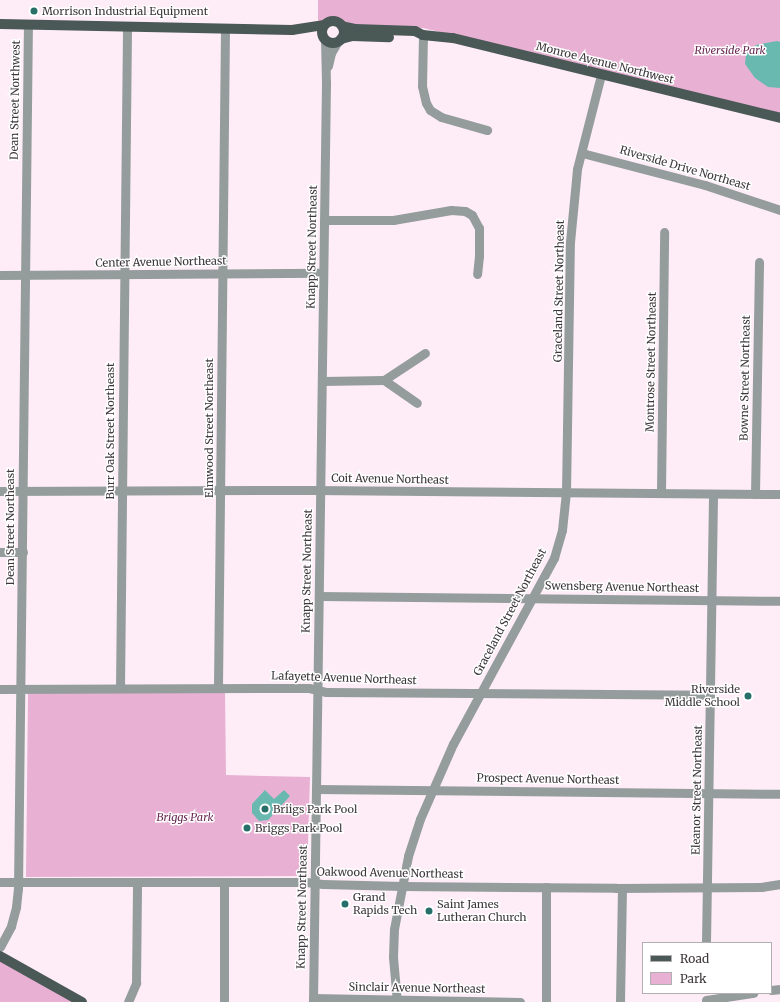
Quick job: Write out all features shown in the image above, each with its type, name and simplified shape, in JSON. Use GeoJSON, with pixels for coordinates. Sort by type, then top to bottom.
{"type":"FeatureCollection","features":[{"type":"Feature","properties":{"kind":"main road"},"geometry":{"type":"LineString","coordinates":[[0,24],[292,30],[325,25],[334,21],[342,26],[344,34],[340,40],[330,42],[324,38],[292,30]]}},
{"type":"Feature","properties":{"kind":"main road"},"geometry":{"type":"LineString","coordinates":[[324,38],[323,31],[325,25]]}},
{"type":"Feature","properties":{"kind":"main road","name":"Monroe Avenue Northwest"},"geometry":{"type":"LineString","coordinates":[[342,26],[365,33]]}},
{"type":"Feature","properties":{"kind":"main road","name":"Monroe Avenue Northwest"},"geometry":{"type":"LineString","coordinates":[[340,40],[365,33],[415,31],[423,34],[453,38],[780,118]]}},
{"type":"Feature","properties":{"kind":"main road"},"geometry":{"type":"LineString","coordinates":[[0,956],[82,1002]]}},
{"type":"Feature","properties":{"kind":"street","name":"Dean Street Northwest"},"geometry":{"type":"LineString","coordinates":[[26,177],[28,25]]}},
{"type":"Feature","properties":{"kind":"street","name":"Burr Oak Street Northeast"},"geometry":{"type":"LineString","coordinates":[[120,688],[123,499],[121,491],[123,274],[127,27]]}},
{"type":"Feature","properties":{"kind":"street","name":"Elmwood Street Northeast"},"geometry":{"type":"LineString","coordinates":[[218,688],[225,29]]}},
{"type":"Feature","properties":{"kind":"street"},"geometry":{"type":"LineString","coordinates":[[423,34],[422,86],[426,103],[430,110],[441,117],[487,130]]}},
{"type":"Feature","properties":{"kind":"street"},"geometry":{"type":"LineString","coordinates":[[324,38],[326,73]]}},
{"type":"Feature","properties":{"kind":"street"},"geometry":{"type":"LineString","coordinates":[[326,73],[331,53],[340,40]]}},
{"type":"Feature","properties":{"kind":"street","name":"Knapp Street Northeast"},"geometry":{"type":"LineString","coordinates":[[313,1000],[326,73]]}},
{"type":"Feature","properties":{"kind":"street","name":"Graceland Street Northeast"},"geometry":{"type":"LineString","coordinates":[[397,1001],[393,950],[394,929],[408,856],[420,819],[432,789],[452,748],[554,558],[564,518],[566,492],[570,242],[577,168],[601,74]]}},
{"type":"Feature","properties":{"kind":"street","name":"Riverside Drive Northeast"},"geometry":{"type":"LineString","coordinates":[[582,153],[705,184],[780,210]]}},
{"type":"Feature","properties":{"kind":"street","name":"Dean Street Northeast"},"geometry":{"type":"LineString","coordinates":[[0,947],[11,926],[16,907],[18,882],[23,552],[24,275],[26,177]]}},
{"type":"Feature","properties":{"kind":"street"},"geometry":{"type":"LineString","coordinates":[[324,220],[393,220],[451,210],[465,211],[472,216],[479,228],[479,256],[477,274]]}},
{"type":"Feature","properties":{"kind":"street","name":"Montrose Street Northeast"},"geometry":{"type":"LineString","coordinates":[[661,492],[664,232]]}},
{"type":"Feature","properties":{"kind":"street","name":"Bowne Street Northeast"},"geometry":{"type":"LineString","coordinates":[[755,494],[759,262]]}},
{"type":"Feature","properties":{"kind":"street","name":"Center Avenue Northeast"},"geometry":{"type":"LineString","coordinates":[[0,275],[323,273]]}},
{"type":"Feature","properties":{"kind":"street"},"geometry":{"type":"LineString","coordinates":[[322,381],[384,380],[425,353]]}},
{"type":"Feature","properties":{"kind":"street"},"geometry":{"type":"LineString","coordinates":[[384,380],[417,403]]}},
{"type":"Feature","properties":{"kind":"street","name":"Coit Avenue Northeast"},"geometry":{"type":"LineString","coordinates":[[0,491],[320,490],[780,494]]}},
{"type":"Feature","properties":{"kind":"street","name":"Eleanor Street Northeast"},"geometry":{"type":"LineString","coordinates":[[706,942],[713,494]]}},
{"type":"Feature","properties":{"kind":"street"},"geometry":{"type":"LineString","coordinates":[[0,552],[23,552]]}},
{"type":"Feature","properties":{"kind":"street","name":"Swensberg Avenue Northeast"},"geometry":{"type":"LineString","coordinates":[[319,596],[780,601]]}},
{"type":"Feature","properties":{"kind":"street","name":"Lafayette Avenue Northeast"},"geometry":{"type":"LineString","coordinates":[[0,689],[308,688],[326,692],[710,695]]}},
{"type":"Feature","properties":{"kind":"street","name":"Prospect Avenue Northeast"},"geometry":{"type":"LineString","coordinates":[[316,789],[432,789],[780,794]]}},
{"type":"Feature","properties":{"kind":"street","name":"Oakwood Avenue Northeast"},"geometry":{"type":"LineString","coordinates":[[0,882],[224,882],[402,886],[622,888],[761,887],[780,884]]}},
{"type":"Feature","properties":{"kind":"street"},"geometry":{"type":"LineString","coordinates":[[128,1002],[136,983],[137,882]]}},
{"type":"Feature","properties":{"kind":"street"},"geometry":{"type":"LineString","coordinates":[[224,882],[224,1002]]}},
{"type":"Feature","properties":{"kind":"street"},"geometry":{"type":"LineString","coordinates":[[546,887],[546,1002]]}},
{"type":"Feature","properties":{"kind":"street"},"geometry":{"type":"LineString","coordinates":[[620,1002],[622,888]]}},
{"type":"Feature","properties":{"kind":"street"},"geometry":{"type":"LineString","coordinates":[[706,998],[744,994]]}},
{"type":"Feature","properties":{"kind":"street","name":"Sinclair Avenue Northeast"},"geometry":{"type":"LineString","coordinates":[[313,1000],[520,1002]]}},
{"type":"Feature","properties":{"kind":"green space","name":"Riverside Park"},"geometry":{"type":"Polygon","coordinates":[[[318,0],[780,0],[780,113],[423,28],[357,27],[335,19],[320,22],[318,20],[318,0]]]}},
{"type":"Feature","properties":{"kind":"green space","name":"Briggs Park"},"geometry":{"type":"Polygon","coordinates":[[[28,692],[225,692],[226,775],[310,777],[307,876],[26,877],[28,692]]]}},
{"type":"Feature","properties":{"kind":"green space"},"geometry":{"type":"Polygon","coordinates":[[[0,960],[76,1002],[0,1002],[0,960]]]}},
{"type":"Feature","properties":{"kind":"shaded area"},"geometry":{"type":"Polygon","coordinates":[[[777,41],[780,42],[780,88],[768,87],[755,78],[745,64],[746,54],[756,45],[777,41]]]}},
{"type":"Feature","properties":{"kind":"shaded area","name":"Briigs Park Pool"},"geometry":{"type":"Polygon","coordinates":[[[265,790],[274,799],[284,790],[290,796],[268,820],[259,821],[252,813],[252,804],[265,790]]]}},
{"type":"Feature","properties":{"kind":"place","name":"Morrison Industrial Equipment"},"geometry":{"type":"Point","coordinates":[34,11]}},
{"type":"Feature","properties":{"kind":"place","name":"Riverside Middle School"},"geometry":{"type":"Point","coordinates":[748,696]}},
{"type":"Feature","properties":{"kind":"place","name":"Briigs Park Pool"},"geometry":{"type":"Point","coordinates":[265,809]}},
{"type":"Feature","properties":{"kind":"place","name":"Briggs Park Pool"},"geometry":{"type":"Point","coordinates":[247,828]}},
{"type":"Feature","properties":{"kind":"place","name":"Grand Rapids Tech"},"geometry":{"type":"Point","coordinates":[345,904]}},
{"type":"Feature","properties":{"kind":"place","name":"Saint James Lutheran Church"},"geometry":{"type":"Point","coordinates":[429,911]}}]}
